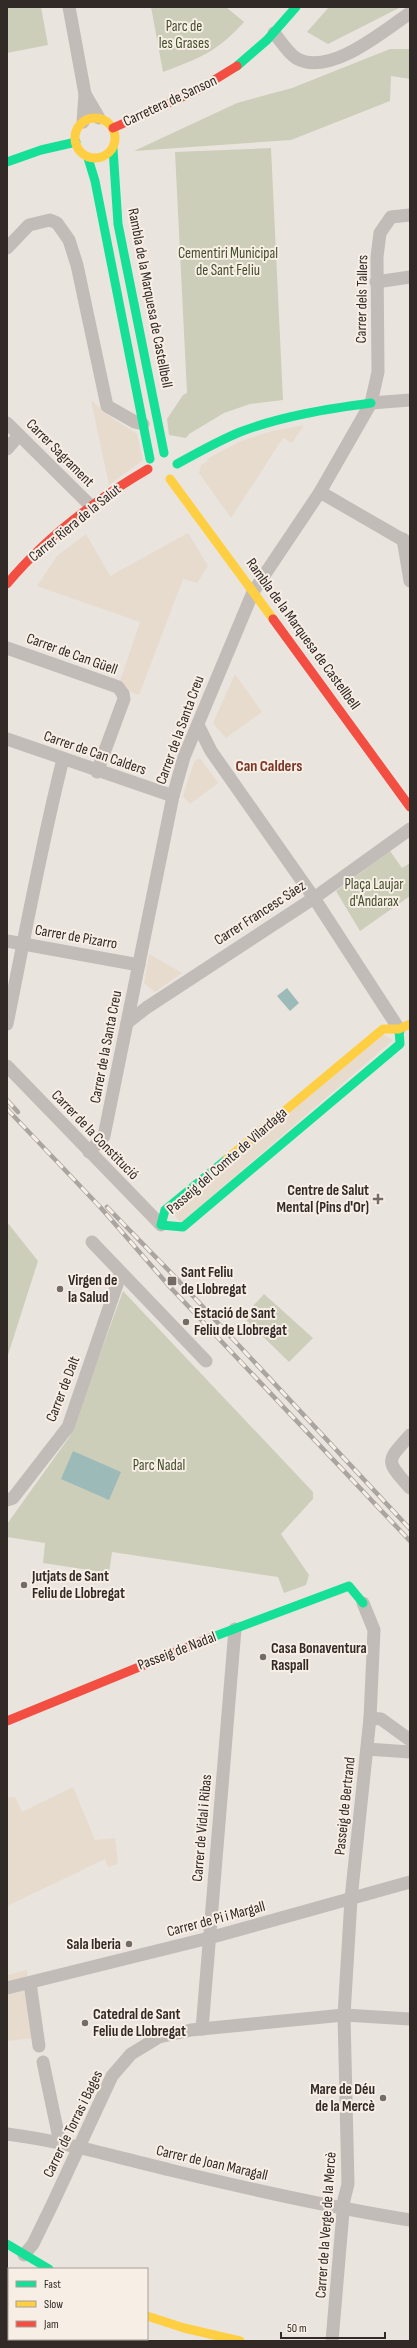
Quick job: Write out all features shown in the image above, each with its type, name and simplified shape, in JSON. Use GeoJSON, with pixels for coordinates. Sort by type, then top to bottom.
{"type":"FeatureCollection","features":[{"type":"Feature","properties":{"kind":"street"},"geometry":{"type":"LineString","coordinates":[[69,7],[85,94],[83,122],[78,128],[76,142],[82,154],[88,158],[102,158],[113,149],[115,141],[113,128],[105,119],[99,118],[83,122]]}},
{"type":"Feature","properties":{"kind":"street","name":"Carretera de Sanson"},"geometry":{"type":"LineString","coordinates":[[113,128],[141,114],[180,99],[211,84],[256,52],[296,7]]}},
{"type":"Feature","properties":{"kind":"street"},"geometry":{"type":"LineString","coordinates":[[274,33],[296,58],[315,64],[347,54],[410,13]]}},
{"type":"Feature","properties":{"kind":"street"},"geometry":{"type":"LineString","coordinates":[[85,94],[99,118]]}},
{"type":"Feature","properties":{"kind":"street"},"geometry":{"type":"LineString","coordinates":[[7,162],[42,150],[76,142]]}},
{"type":"Feature","properties":{"kind":"street","name":"Rambla de la Marquesa de Castellbell"},"geometry":{"type":"LineString","coordinates":[[113,149],[118,224],[164,453]]}},
{"type":"Feature","properties":{"kind":"street","name":"Rambla de la Marquesa de Castellbell"},"geometry":{"type":"LineString","coordinates":[[88,158],[95,181],[150,459]]}},
{"type":"Feature","properties":{"kind":"street","name":"Carrer dels Tallers"},"geometry":{"type":"LineString","coordinates":[[364,418],[371,403],[378,372],[376,282],[380,233],[391,217],[410,215]]}},
{"type":"Feature","properties":{"kind":"street"},"geometry":{"type":"LineString","coordinates":[[7,248],[29,225],[50,220],[57,223],[69,240],[77,265],[107,406],[135,422],[143,424]]}},
{"type":"Feature","properties":{"kind":"street"},"geometry":{"type":"LineString","coordinates":[[376,282],[410,277]]}},
{"type":"Feature","properties":{"kind":"street"},"geometry":{"type":"LineString","coordinates":[[177,464],[238,433],[290,416],[323,409],[410,400]]}},
{"type":"Feature","properties":{"kind":"street","name":"Carrer de la Santa Creu"},"geometry":{"type":"LineString","coordinates":[[90,1152],[104,1136],[138,965],[174,796],[184,757],[253,592],[320,492],[364,418]]}},
{"type":"Feature","properties":{"kind":"street","name":"Carrer Sagrament"},"geometry":{"type":"LineString","coordinates":[[7,423],[91,506]]}},
{"type":"Feature","properties":{"kind":"street"},"geometry":{"type":"LineString","coordinates":[[7,449],[19,435]]}},
{"type":"Feature","properties":{"kind":"street"},"geometry":{"type":"LineString","coordinates":[[164,453],[173,456],[177,464],[176,471],[170,479],[157,479],[148,469],[150,459],[157,454],[164,453]]}},
{"type":"Feature","properties":{"kind":"street","name":"Carrer Riera de la Salut"},"geometry":{"type":"LineString","coordinates":[[7,584],[20,568],[91,506],[107,493],[148,469]]}},
{"type":"Feature","properties":{"kind":"street","name":"Rambla de la Marquesa de Castellbell"},"geometry":{"type":"LineString","coordinates":[[170,479],[410,807]]}},
{"type":"Feature","properties":{"kind":"street"},"geometry":{"type":"LineString","coordinates":[[320,492],[407,541],[410,581]]}},
{"type":"Feature","properties":{"kind":"street","name":"Carrer de Can Güell"},"geometry":{"type":"LineString","coordinates":[[7,648],[118,687],[125,692],[124,699],[97,772]]}},
{"type":"Feature","properties":{"kind":"street"},"geometry":{"type":"LineString","coordinates":[[198,725],[209,747],[404,1027]]}},
{"type":"Feature","properties":{"kind":"street","name":"Carrer de Can Calders"},"geometry":{"type":"LineString","coordinates":[[7,739],[97,772],[174,796]]}},
{"type":"Feature","properties":{"kind":"street"},"geometry":{"type":"LineString","coordinates":[[184,757],[195,750],[209,747]]}},
{"type":"Feature","properties":{"kind":"street"},"geometry":{"type":"LineString","coordinates":[[7,1024],[46,827],[63,759]]}},
{"type":"Feature","properties":{"kind":"street","name":"Carrer Francesc Sáez"},"geometry":{"type":"LineString","coordinates":[[127,1023],[146,1008],[314,898],[410,829]]}},
{"type":"Feature","properties":{"kind":"street","name":"Carrer de Pizarro"},"geometry":{"type":"LineString","coordinates":[[7,941],[138,965]]}},
{"type":"Feature","properties":{"kind":"street","name":"Passeig del Comte de Vilardaga"},"geometry":{"type":"LineString","coordinates":[[404,1027],[400,1044],[183,1227],[162,1225],[165,1210],[383,1029],[404,1027]]}},
{"type":"Feature","properties":{"kind":"street","name":"Carrer de la Constitució"},"geometry":{"type":"LineString","coordinates":[[7,1066],[162,1225]]}},
{"type":"Feature","properties":{"kind":"street"},"geometry":{"type":"LineString","coordinates":[[92,1242],[206,1361]]}},
{"type":"Feature","properties":{"kind":"street","name":"Carrer de Dalt"},"geometry":{"type":"LineString","coordinates":[[7,1500],[14,1498],[68,1427],[121,1273]]}},
{"type":"Feature","properties":{"kind":"street"},"geometry":{"type":"LineString","coordinates":[[410,1434],[392,1454],[390,1462],[393,1469],[410,1488]]}},
{"type":"Feature","properties":{"kind":"street","name":"Passeig de Nadal"},"geometry":{"type":"LineString","coordinates":[[7,1721],[235,1629],[349,1586],[363,1602]]}},
{"type":"Feature","properties":{"kind":"street","name":"Passeig de Bertrand"},"geometry":{"type":"LineString","coordinates":[[344,2015],[351,1899],[370,1718],[374,1630],[363,1602]]}},
{"type":"Feature","properties":{"kind":"street","name":"Carrer de Vidal i Ribas"},"geometry":{"type":"LineString","coordinates":[[202,2029],[235,1629]]}},
{"type":"Feature","properties":{"kind":"street"},"geometry":{"type":"LineString","coordinates":[[370,1718],[381,1719],[410,1740]]}},
{"type":"Feature","properties":{"kind":"street"},"geometry":{"type":"LineString","coordinates":[[367,1748],[410,1752]]}},
{"type":"Feature","properties":{"kind":"street","name":"Carrer de Pi i Margall"},"geometry":{"type":"LineString","coordinates":[[7,1988],[209,1938],[410,1882]]}},
{"type":"Feature","properties":{"kind":"street"},"geometry":{"type":"LineString","coordinates":[[30,1983],[39,2046]]}},
{"type":"Feature","properties":{"kind":"street","name":"Carrer de Torras i Bages"},"geometry":{"type":"LineString","coordinates":[[24,2255],[33,2244],[80,2147],[112,2076],[130,2054],[159,2037],[202,2029],[344,2015],[410,2019]]}},
{"type":"Feature","properties":{"kind":"street","name":"Carrer de la Verge de la Mercè"},"geometry":{"type":"LineString","coordinates":[[332,2341],[343,2209],[348,2184],[344,2015]]}},
{"type":"Feature","properties":{"kind":"street"},"geometry":{"type":"LineString","coordinates":[[43,2062],[60,2143]]}},
{"type":"Feature","properties":{"kind":"street","name":"Carrer de Joan Maragall"},"geometry":{"type":"LineString","coordinates":[[7,2134],[80,2147],[209,2180],[343,2209],[410,2220]]}},
{"type":"Feature","properties":{"kind":"street"},"geometry":{"type":"LineString","coordinates":[[7,2244],[47,2268]]}},
{"type":"Feature","properties":{"kind":"street"},"geometry":{"type":"LineString","coordinates":[[148,2316],[184,2328],[240,2341]]}},
{"type":"Feature","properties":{"kind":"green space"},"geometry":{"type":"Polygon","coordinates":[[[7,7],[41,7],[48,45],[7,53],[7,7]]]}},
{"type":"Feature","properties":{"kind":"green space","name":"Parc de les Grases"},"geometry":{"type":"Polygon","coordinates":[[[151,7],[226,7],[244,22],[225,40],[207,53],[163,72],[151,7]]]}},
{"type":"Feature","properties":{"kind":"green space"},"geometry":{"type":"Polygon","coordinates":[[[329,7],[401,7],[328,44],[307,32],[329,7]]]}},
{"type":"Feature","properties":{"kind":"green space"},"geometry":{"type":"Polygon","coordinates":[[[390,49],[410,49],[410,79],[391,76],[390,101],[291,140],[134,151],[237,103],[292,88],[390,49]]]}},
{"type":"Feature","properties":{"kind":"green space","name":"Cementiri Municipal de Sant Feliu"},"geometry":{"type":"Polygon","coordinates":[[[271,148],[283,400],[250,404],[224,413],[189,434],[186,438],[169,435],[167,419],[183,395],[187,393],[175,152],[271,148]]]}},
{"type":"Feature","properties":{"kind":"green space","name":"Plaça Laujar d'Andarax"},"geometry":{"type":"Polygon","coordinates":[[[390,851],[402,868],[410,863],[410,896],[360,931],[336,891],[390,851]]]}},
{"type":"Feature","properties":{"kind":"green space"},"geometry":{"type":"Polygon","coordinates":[[[7,1222],[38,1261],[7,1358],[7,1222]]]}},
{"type":"Feature","properties":{"kind":"green space","name":"Parc Nadal"},"geometry":{"type":"Polygon","coordinates":[[[123,1291],[313,1492],[313,1499],[281,1534],[309,1575],[306,1585],[284,1593],[278,1577],[112,1552],[109,1573],[43,1563],[45,1543],[7,1537],[7,1524],[70,1436],[123,1291]]]}},
{"type":"Feature","properties":{"kind":"green space"},"geometry":{"type":"Polygon","coordinates":[[[264,1294],[313,1338],[289,1362],[243,1317],[264,1294]]]}},
{"type":"Feature","properties":{"kind":"shaded area"},"geometry":{"type":"Polygon","coordinates":[[[91,400],[111,417],[137,434],[143,460],[109,485],[91,400]]]}},
{"type":"Feature","properties":{"kind":"shaded area"},"geometry":{"type":"Polygon","coordinates":[[[304,425],[292,443],[283,438],[231,518],[199,473],[201,465],[208,461],[207,459],[241,441],[272,431],[304,425]]]}},
{"type":"Feature","properties":{"kind":"shaded area"},"geometry":{"type":"Polygon","coordinates":[[[188,533],[208,566],[197,583],[183,579],[139,695],[118,687],[140,622],[37,586],[57,556],[86,534],[110,576],[188,533]]]}},
{"type":"Feature","properties":{"kind":"shaded area"},"geometry":{"type":"Polygon","coordinates":[[[235,674],[262,712],[226,738],[213,723],[235,674]]]}},
{"type":"Feature","properties":{"kind":"shaded area"},"geometry":{"type":"Polygon","coordinates":[[[200,758],[218,783],[190,804],[183,796],[194,762],[200,758]]]}},
{"type":"Feature","properties":{"kind":"shaded area"},"geometry":{"type":"Polygon","coordinates":[[[149,954],[182,973],[155,992],[144,983],[149,954]]]}},
{"type":"Feature","properties":{"kind":"shaded area"},"geometry":{"type":"Polygon","coordinates":[[[381,1033],[393,1040],[181,1223],[171,1211],[381,1033]]]}},
{"type":"Feature","properties":{"kind":"shaded area"},"geometry":{"type":"Polygon","coordinates":[[[73,1787],[95,1840],[115,1838],[118,1864],[108,1867],[105,1859],[7,1906],[7,1798],[15,1797],[22,1812],[73,1787]]]}},
{"type":"Feature","properties":{"kind":"shaded area"},"geometry":{"type":"Polygon","coordinates":[[[27,1970],[34,2038],[7,2041],[7,1975],[27,1970]]]}},
{"type":"Feature","properties":{"kind":"water"},"geometry":{"type":"Polygon","coordinates":[[[287,988],[299,1003],[290,1011],[277,996],[287,988]]]}},
{"type":"Feature","properties":{"kind":"water"},"geometry":{"type":"Polygon","coordinates":[[[73,1451],[121,1472],[109,1500],[61,1479],[73,1451]]]}},
{"type":"Feature","properties":{"kind":"railway"},"geometry":{"type":"LineString","coordinates":[[7,1100],[18,1112]]}},
{"type":"Feature","properties":{"kind":"railway"},"geometry":{"type":"LineString","coordinates":[[7,1109],[101,1208],[170,1287],[410,1541]]}},
{"type":"Feature","properties":{"kind":"railway"},"geometry":{"type":"LineString","coordinates":[[107,1207],[177,1279],[410,1529]]}},
{"type":"Feature","properties":{"kind":"traffic: fast"},"geometry":{"type":"LineString","coordinates":[[237,66],[267,40],[296,7]]}},
{"type":"Feature","properties":{"kind":"traffic: fast"},"geometry":{"type":"LineString","coordinates":[[7,162],[41,150],[76,142]]}},
{"type":"Feature","properties":{"kind":"traffic: fast"},"geometry":{"type":"LineString","coordinates":[[113,149],[118,224],[164,453]]}},
{"type":"Feature","properties":{"kind":"traffic: fast"},"geometry":{"type":"LineString","coordinates":[[88,158],[95,181],[150,459]]}},
{"type":"Feature","properties":{"kind":"traffic: fast"},"geometry":{"type":"LineString","coordinates":[[177,464],[224,439],[256,426],[305,414],[371,403]]}},
{"type":"Feature","properties":{"kind":"traffic: fast"},"geometry":{"type":"LineString","coordinates":[[227,1159],[165,1210],[161,1225],[183,1227],[400,1044],[399,1029]]}},
{"type":"Feature","properties":{"kind":"traffic: fast"},"geometry":{"type":"LineString","coordinates":[[210,1638],[349,1586],[363,1603]]}},
{"type":"Feature","properties":{"kind":"traffic: fast"},"geometry":{"type":"LineString","coordinates":[[7,2244],[47,2268]]}},
{"type":"Feature","properties":{"kind":"traffic: slow"},"geometry":{"type":"LineString","coordinates":[[99,118],[106,121],[112,127],[115,138],[114,146],[106,155],[99,158],[91,158],[84,155],[76,146],[75,134],[78,127],[87,119],[99,118]]}},
{"type":"Feature","properties":{"kind":"traffic: slow"},"geometry":{"type":"LineString","coordinates":[[170,479],[273,619]]}},
{"type":"Feature","properties":{"kind":"traffic: slow"},"geometry":{"type":"LineString","coordinates":[[227,1159],[383,1029],[399,1029],[410,1024]]}},
{"type":"Feature","properties":{"kind":"traffic: slow"},"geometry":{"type":"LineString","coordinates":[[148,2316],[184,2328],[240,2341]]}},
{"type":"Feature","properties":{"kind":"traffic: jam"},"geometry":{"type":"LineString","coordinates":[[113,128],[198,90],[237,66]]}},
{"type":"Feature","properties":{"kind":"traffic: jam"},"geometry":{"type":"LineString","coordinates":[[7,584],[38,551],[73,520],[110,493],[148,469]]}},
{"type":"Feature","properties":{"kind":"traffic: jam"},"geometry":{"type":"LineString","coordinates":[[273,619],[410,807]]}},
{"type":"Feature","properties":{"kind":"traffic: jam"},"geometry":{"type":"LineString","coordinates":[[7,1721],[210,1638]]}},
{"type":"Feature","properties":{"kind":"place","name":"Centre de Salut Mental (Pins d'Or)"},"geometry":{"type":"Point","coordinates":[378,1199]}},
{"type":"Feature","properties":{"kind":"place","name":"Sant Feliu de Llobregat"},"geometry":{"type":"Point","coordinates":[172,1281]}},
{"type":"Feature","properties":{"kind":"place","name":"Virgen de la Salud"},"geometry":{"type":"Point","coordinates":[60,1289]}},
{"type":"Feature","properties":{"kind":"place","name":"Estació de Sant Feliu de Llobregat"},"geometry":{"type":"Point","coordinates":[186,1322]}},
{"type":"Feature","properties":{"kind":"place","name":"Jutjats de Sant Feliu de Llobregat"},"geometry":{"type":"Point","coordinates":[24,1585]}},
{"type":"Feature","properties":{"kind":"place","name":"Casa Bonaventura Raspall"},"geometry":{"type":"Point","coordinates":[263,1657]}},
{"type":"Feature","properties":{"kind":"place","name":"Sala Iberia"},"geometry":{"type":"Point","coordinates":[129,1944]}},
{"type":"Feature","properties":{"kind":"place","name":"Catedral de Sant Feliu de Llobregat"},"geometry":{"type":"Point","coordinates":[85,2023]}},
{"type":"Feature","properties":{"kind":"place","name":"Mare de Déu de la Mercè"},"geometry":{"type":"Point","coordinates":[383,2098]}},
{"type":"Feature","properties":{"kind":"district","name":"Can Calders"},"geometry":{"type":"Point","coordinates":[269,766]}}]}
